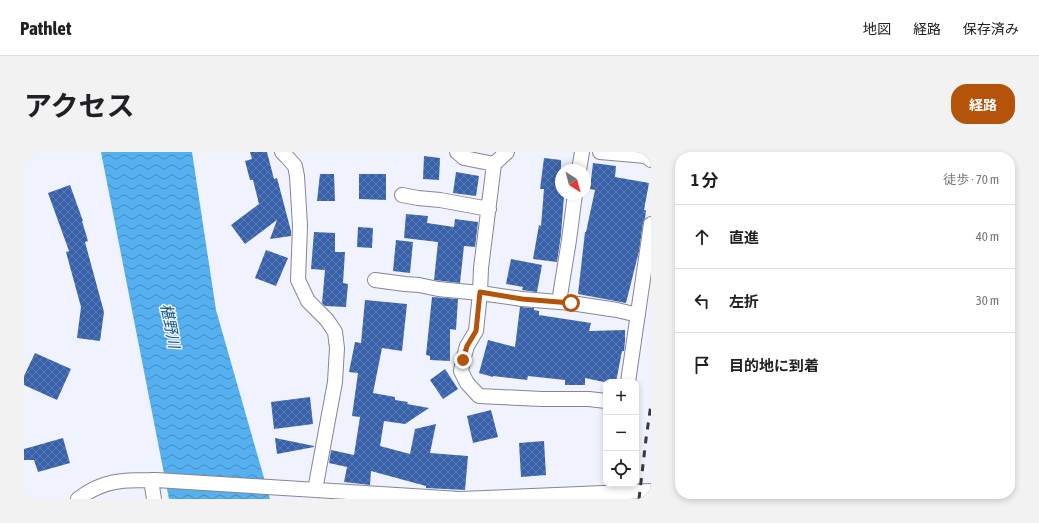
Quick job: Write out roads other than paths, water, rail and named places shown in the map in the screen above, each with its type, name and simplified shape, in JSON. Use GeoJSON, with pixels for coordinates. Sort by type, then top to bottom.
{"type":"FeatureCollection","features":[{"type":"Feature","properties":{"kind":"street"},"geometry":{"type":"LineString","coordinates":[[282,152],[295,166],[297,176],[300,226],[298,280],[308,302],[327,320],[335,332],[338,348],[335,382],[315,490]]}},
{"type":"Feature","properties":{"kind":"street"},"geometry":{"type":"LineString","coordinates":[[457,152],[464,158],[494,164]]}},
{"type":"Feature","properties":{"kind":"street"},"geometry":{"type":"LineString","coordinates":[[507,152],[494,164],[481,268],[476,331],[467,346],[461,371],[467,383],[479,396],[603,401]]}},
{"type":"Feature","properties":{"kind":"street"},"geometry":{"type":"LineString","coordinates":[[580,164],[582,152]]}},
{"type":"Feature","properties":{"kind":"street"},"geometry":{"type":"LineString","coordinates":[[600,152],[646,156],[651,160]]}},
{"type":"Feature","properties":{"kind":"street"},"geometry":{"type":"LineString","coordinates":[[402,195],[489,209]]}},
{"type":"Feature","properties":{"kind":"street"},"geometry":{"type":"LineString","coordinates":[[559,302],[574,200]]}},
{"type":"Feature","properties":{"kind":"street"},"geometry":{"type":"LineString","coordinates":[[628,379],[651,224]]}},
{"type":"Feature","properties":{"kind":"street"},"geometry":{"type":"LineString","coordinates":[[375,280],[405,284],[419,284],[438,289],[480,292],[522,299],[594,306],[638,315]]}},
{"type":"Feature","properties":{"kind":"street"},"geometry":{"type":"LineString","coordinates":[[78,499],[86,492],[102,485],[127,480],[154,480],[460,499],[608,488],[651,491]]}},
{"type":"Feature","properties":{"kind":"street"},"geometry":{"type":"LineString","coordinates":[[154,480],[152,490],[154,499]]}},
{"type":"Feature","properties":{"kind":"water","name":"椹野川"},"geometry":{"type":"Polygon","coordinates":[[[101,152],[192,152],[216,310],[270,499],[169,499],[101,152]]]}},
{"type":"Feature","properties":{"kind":"railway"},"geometry":{"type":"LineString","coordinates":[[639,499],[651,404]]}}]}
